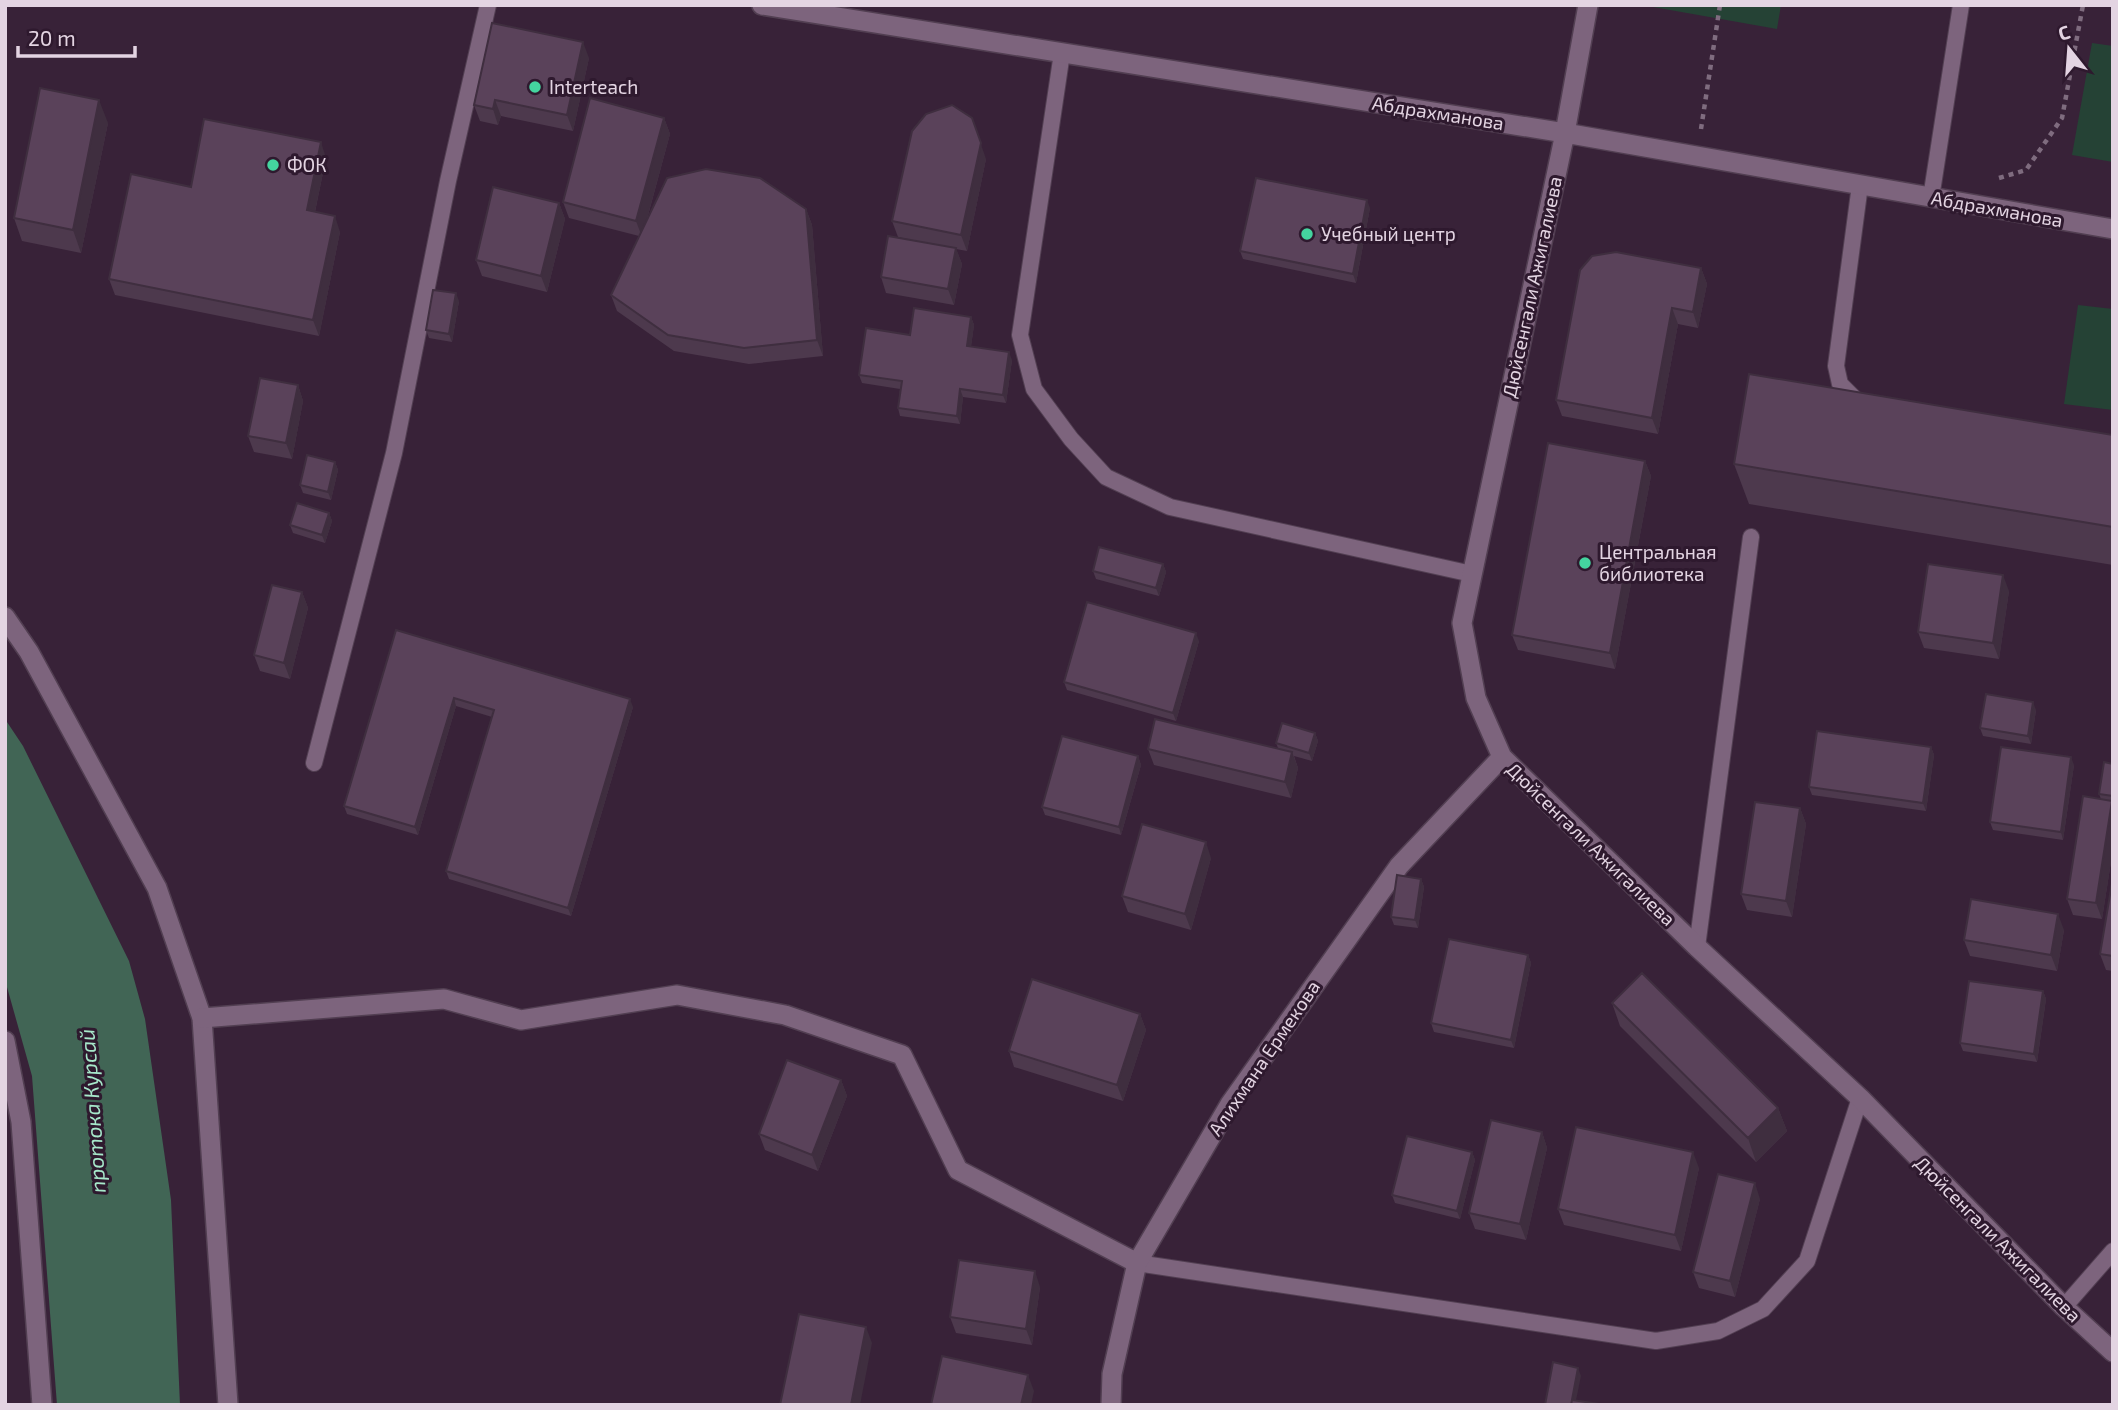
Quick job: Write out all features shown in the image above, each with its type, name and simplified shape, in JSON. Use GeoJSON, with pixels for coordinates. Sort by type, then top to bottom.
{"type":"FeatureCollection","features":[{"type":"Feature","properties":{"kind":"street","name":"Абдрахманова"},"geometry":{"type":"LineString","coordinates":[[762,5],[1565,133],[2113,229]]}},
{"type":"Feature","properties":{"kind":"street","name":"Дюйсенгали Ажигалиева"},"geometry":{"type":"LineString","coordinates":[[1588,5],[1565,133],[1462,623],[1476,698],[1502,757],[1697,947],[1860,1098],[2064,1307],[2113,1352]]}},
{"type":"Feature","properties":{"kind":"street"},"geometry":{"type":"LineString","coordinates":[[5,617],[29,652],[157,888],[202,1018],[228,1405]]}},
{"type":"Feature","properties":{"kind":"street","name":"Алихмана Ермекова"},"geometry":{"type":"LineString","coordinates":[[1111,1405],[1112,1374],[1137,1263],[1230,1104],[1399,866],[1502,757]]}},
{"type":"Feature","properties":{"kind":"street"},"geometry":{"type":"LineString","coordinates":[[202,1018],[444,999],[521,1020],[677,995],[785,1015],[902,1055],[958,1170],[1137,1263]]}},
{"type":"Feature","properties":{"kind":"street"},"geometry":{"type":"LineString","coordinates":[[5,1041],[21,1122],[42,1405]]}},
{"type":"Feature","properties":{"kind":"lane"},"geometry":{"type":"LineString","coordinates":[[314,763],[394,453],[448,181],[488,5]]}},
{"type":"Feature","properties":{"kind":"lane"},"geometry":{"type":"LineString","coordinates":[[1931,198],[1961,5]]}},
{"type":"Feature","properties":{"kind":"lane"},"geometry":{"type":"LineString","coordinates":[[1062,53],[1020,335],[1034,389],[1071,439],[1107,477],[1170,507],[1472,574]]}},
{"type":"Feature","properties":{"kind":"lane"},"geometry":{"type":"LineString","coordinates":[[1860,185],[1836,366],[1840,384],[1859,403],[1872,405]]}},
{"type":"Feature","properties":{"kind":"lane"},"geometry":{"type":"LineString","coordinates":[[1697,947],[1751,537]]}},
{"type":"Feature","properties":{"kind":"lane"},"geometry":{"type":"LineString","coordinates":[[1137,1263],[1656,1341],[1718,1331],[1763,1309],[1807,1261],[1860,1098]]}},
{"type":"Feature","properties":{"kind":"lane"},"geometry":{"type":"LineString","coordinates":[[2064,1307],[2113,1251]]}},
{"type":"Feature","properties":{"kind":"path"},"geometry":{"type":"LineString","coordinates":[[1696,156],[1720,5]]}},
{"type":"Feature","properties":{"kind":"path"},"geometry":{"type":"LineString","coordinates":[[1991,180],[2026,170],[2062,118],[2082,5]]}},
{"type":"Feature","properties":{"kind":"shaded area"},"geometry":{"type":"Polygon","coordinates":[[[1642,5],[1781,5],[1777,29],[1642,5]]]}},
{"type":"Feature","properties":{"kind":"shaded area"},"geometry":{"type":"Polygon","coordinates":[[[2092,43],[2113,46],[2113,162],[2072,155],[2092,43]]]}},
{"type":"Feature","properties":{"kind":"shaded area"},"geometry":{"type":"Polygon","coordinates":[[[2078,305],[2113,309],[2113,410],[2064,404],[2078,305]]]}},
{"type":"Feature","properties":{"kind":"water","name":"протока Курсай"},"geometry":{"type":"Polygon","coordinates":[[[5,719],[23,746],[129,961],[145,1019],[171,1200],[180,1405],[57,1405],[32,1076],[5,980],[5,719]]]}},
{"type":"Feature","properties":{"kind":"building","name":"Interteach"},"geometry":{"type":"Polygon","coordinates":[[[492,23],[583,42],[567,115],[495,100],[493,109],[474,105],[492,23]]]}},
{"type":"Feature","properties":{"kind":"building"},"geometry":{"type":"Polygon","coordinates":[[[40,88],[99,100],[73,230],[14,218],[40,88]]]}},
{"type":"Feature","properties":{"kind":"building"},"geometry":{"type":"Polygon","coordinates":[[[590,98],[664,118],[636,221],[563,202],[590,98]]]}},
{"type":"Feature","properties":{"kind":"building"},"geometry":{"type":"Polygon","coordinates":[[[952,105],[972,118],[981,143],[961,235],[892,221],[912,131],[926,114],[952,105]]]}},
{"type":"Feature","properties":{"kind":"building"},"geometry":{"type":"Polygon","coordinates":[[[204,119],[321,142],[307,210],[335,216],[313,320],[109,279],[131,174],[191,187],[204,119]]]}},
{"type":"Feature","properties":{"kind":"building"},"geometry":{"type":"Polygon","coordinates":[[[706,169],[760,178],[806,209],[817,340],[744,348],[668,335],[611,295],[667,178],[706,169]]]}},
{"type":"Feature","properties":{"kind":"building","name":"Учебный центр"},"geometry":{"type":"Polygon","coordinates":[[[1256,178],[1367,200],[1353,274],[1240,251],[1256,178]]]}},
{"type":"Feature","properties":{"kind":"building"},"geometry":{"type":"Polygon","coordinates":[[[493,187],[559,203],[541,276],[476,260],[493,187]]]}},
{"type":"Feature","properties":{"kind":"building"},"geometry":{"type":"Polygon","coordinates":[[[888,236],[956,248],[948,289],[881,277],[888,236]]]}},
{"type":"Feature","properties":{"kind":"building"},"geometry":{"type":"Polygon","coordinates":[[[1616,252],[1701,268],[1693,312],[1672,308],[1652,418],[1556,400],[1580,270],[1592,256],[1616,252]]]}},
{"type":"Feature","properties":{"kind":"building"},"geometry":{"type":"Polygon","coordinates":[[[433,290],[456,293],[449,334],[426,330],[433,290]]]}},
{"type":"Feature","properties":{"kind":"building"},"geometry":{"type":"Polygon","coordinates":[[[914,308],[971,317],[967,346],[1009,352],[1003,395],[960,389],[957,416],[898,408],[902,381],[859,375],[866,328],[910,335],[914,308]]]}},
{"type":"Feature","properties":{"kind":"building"},"geometry":{"type":"Polygon","coordinates":[[[1749,374],[2113,435],[2113,527],[1734,464],[1749,374]]]}},
{"type":"Feature","properties":{"kind":"building"},"geometry":{"type":"Polygon","coordinates":[[[260,378],[298,385],[286,443],[248,436],[260,378]]]}},
{"type":"Feature","properties":{"kind":"building","name":"Центральная библиотека"},"geometry":{"type":"Polygon","coordinates":[[[1548,443],[1645,461],[1610,653],[1512,635],[1548,443]]]}},
{"type":"Feature","properties":{"kind":"building"},"geometry":{"type":"Polygon","coordinates":[[[307,455],[335,462],[328,492],[300,485],[307,455]]]}},
{"type":"Feature","properties":{"kind":"building"},"geometry":{"type":"Polygon","coordinates":[[[297,503],[329,513],[322,535],[290,525],[297,503]]]}},
{"type":"Feature","properties":{"kind":"building"},"geometry":{"type":"Polygon","coordinates":[[[1099,547],[1163,564],[1156,588],[1093,571],[1099,547]]]}},
{"type":"Feature","properties":{"kind":"building"},"geometry":{"type":"Polygon","coordinates":[[[1928,564],[2003,575],[1993,643],[1918,632],[1928,564]]]}},
{"type":"Feature","properties":{"kind":"building"},"geometry":{"type":"Polygon","coordinates":[[[272,585],[302,592],[284,663],[254,655],[272,585]]]}},
{"type":"Feature","properties":{"kind":"building"},"geometry":{"type":"Polygon","coordinates":[[[1087,602],[1196,633],[1173,713],[1064,682],[1087,602]]]}},
{"type":"Feature","properties":{"kind":"building"},"geometry":{"type":"Polygon","coordinates":[[[396,630],[630,699],[568,908],[446,871],[494,710],[454,698],[415,827],[344,806],[396,630]]]}},
{"type":"Feature","properties":{"kind":"building"},"geometry":{"type":"Polygon","coordinates":[[[1986,694],[2033,702],[2028,736],[1980,728],[1986,694]]]}},
{"type":"Feature","properties":{"kind":"building"},"geometry":{"type":"Polygon","coordinates":[[[1155,719],[1292,752],[1285,782],[1148,749],[1155,719]]]}},
{"type":"Feature","properties":{"kind":"building"},"geometry":{"type":"Polygon","coordinates":[[[1282,723],[1315,733],[1309,753],[1276,743],[1282,723]]]}},
{"type":"Feature","properties":{"kind":"building"},"geometry":{"type":"Polygon","coordinates":[[[1817,731],[1931,747],[1923,803],[1809,787],[1817,731]]]}},
{"type":"Feature","properties":{"kind":"building"},"geometry":{"type":"Polygon","coordinates":[[[1062,736],[1138,756],[1119,827],[1042,807],[1062,736]]]}},
{"type":"Feature","properties":{"kind":"building"},"geometry":{"type":"Polygon","coordinates":[[[2001,747],[2071,757],[2061,832],[1990,822],[2001,747]]]}},
{"type":"Feature","properties":{"kind":"building"},"geometry":{"type":"Polygon","coordinates":[[[2104,762],[2113,764],[2113,796],[2099,794],[2104,762]]]}},
{"type":"Feature","properties":{"kind":"building"},"geometry":{"type":"Polygon","coordinates":[[[2083,796],[2112,801],[2096,903],[2067,899],[2083,796]]]}},
{"type":"Feature","properties":{"kind":"building"},"geometry":{"type":"Polygon","coordinates":[[[1755,802],[1800,808],[1786,901],[1741,894],[1755,802]]]}},
{"type":"Feature","properties":{"kind":"building"},"geometry":{"type":"Polygon","coordinates":[[[1142,824],[1206,842],[1185,914],[1122,896],[1142,824]]]}},
{"type":"Feature","properties":{"kind":"building"},"geometry":{"type":"Polygon","coordinates":[[[1397,875],[1421,879],[1415,920],[1391,917],[1397,875]]]}},
{"type":"Feature","properties":{"kind":"building"},"geometry":{"type":"Polygon","coordinates":[[[2113,877],[2113,956],[2100,954],[2113,877]]]}},
{"type":"Feature","properties":{"kind":"building"},"geometry":{"type":"Polygon","coordinates":[[[1971,899],[2058,914],[2051,955],[1964,940],[1971,899]]]}},
{"type":"Feature","properties":{"kind":"building"},"geometry":{"type":"Polygon","coordinates":[[[1449,939],[1528,955],[1511,1040],[1431,1023],[1449,939]]]}},
{"type":"Feature","properties":{"kind":"building"},"geometry":{"type":"Polygon","coordinates":[[[1642,973],[1778,1108],[1748,1138],[1612,1003],[1642,973]]]}},
{"type":"Feature","properties":{"kind":"building"},"geometry":{"type":"Polygon","coordinates":[[[1032,979],[1140,1014],[1117,1085],[1009,1051],[1032,979]]]}},
{"type":"Feature","properties":{"kind":"building"},"geometry":{"type":"Polygon","coordinates":[[[1969,981],[2043,991],[2034,1054],[1960,1043],[1969,981]]]}},
{"type":"Feature","properties":{"kind":"building"},"geometry":{"type":"Polygon","coordinates":[[[787,1060],[841,1080],[812,1155],[759,1134],[787,1060]]]}},
{"type":"Feature","properties":{"kind":"building"},"geometry":{"type":"Polygon","coordinates":[[[1491,1120],[1542,1132],[1520,1224],[1469,1213],[1491,1120]]]}},
{"type":"Feature","properties":{"kind":"building"},"geometry":{"type":"Polygon","coordinates":[[[1576,1127],[1693,1152],[1675,1235],[1558,1209],[1576,1127]]]}},
{"type":"Feature","properties":{"kind":"building"},"geometry":{"type":"Polygon","coordinates":[[[1407,1136],[1472,1152],[1457,1211],[1392,1195],[1407,1136]]]}},
{"type":"Feature","properties":{"kind":"building"},"geometry":{"type":"Polygon","coordinates":[[[1718,1174],[1755,1183],[1730,1281],[1693,1272],[1718,1174]]]}},
{"type":"Feature","properties":{"kind":"building"},"geometry":{"type":"Polygon","coordinates":[[[959,1260],[1035,1271],[1026,1329],[950,1317],[959,1260]]]}},
{"type":"Feature","properties":{"kind":"building"},"geometry":{"type":"Polygon","coordinates":[[[799,1314],[866,1327],[851,1405],[780,1405],[799,1314]]]}},
{"type":"Feature","properties":{"kind":"building"},"geometry":{"type":"Polygon","coordinates":[[[942,1356],[1028,1375],[1021,1405],[931,1405],[942,1356]]]}},
{"type":"Feature","properties":{"kind":"building"},"geometry":{"type":"Polygon","coordinates":[[[1553,1362],[1578,1368],[1571,1405],[1545,1405],[1553,1362]]]}},
{"type":"Feature","properties":{"kind":"building"},"geometry":{"type":"Polygon","coordinates":[[[1572,1400],[1606,1405],[1571,1405],[1572,1400]]]}},
{"type":"Feature","properties":{"kind":"place","name":"Interteach"},"geometry":{"type":"Point","coordinates":[535,87]}},
{"type":"Feature","properties":{"kind":"place","name":"ФОК"},"geometry":{"type":"Point","coordinates":[273,165]}},
{"type":"Feature","properties":{"kind":"place","name":"Учебный центр"},"geometry":{"type":"Point","coordinates":[1307,234]}},
{"type":"Feature","properties":{"kind":"place","name":"Центральная библиотека"},"geometry":{"type":"Point","coordinates":[1585,563]}}]}
